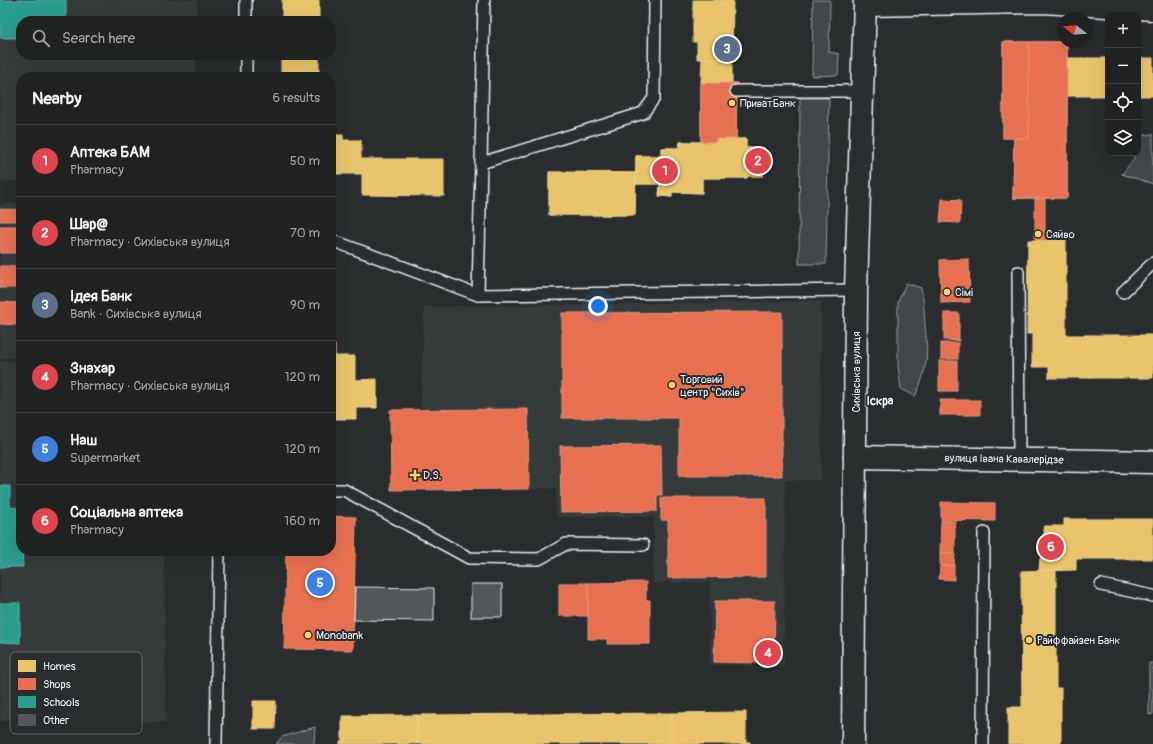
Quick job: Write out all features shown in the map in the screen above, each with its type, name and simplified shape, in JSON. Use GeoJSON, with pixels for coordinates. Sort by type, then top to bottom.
{"type":"FeatureCollection","features":[{"type":"Feature","properties":{"kind":"main road"},"geometry":{"type":"LineString","coordinates":[[865,2],[1044,1],[1153,9]]}},
{"type":"Feature","properties":{"kind":"main road","name":"Сихівська вулиця"},"geometry":{"type":"LineString","coordinates":[[853,744],[856,290],[865,2]]}},
{"type":"Feature","properties":{"kind":"main road","name":"вулиця Івана Кавалерідзе"},"geometry":{"type":"LineString","coordinates":[[855,457],[1153,462]]}},
{"type":"Feature","properties":{"kind":"lane"},"geometry":{"type":"LineString","coordinates":[[246,0],[246,16]]}},
{"type":"Feature","properties":{"kind":"lane"},"geometry":{"type":"LineString","coordinates":[[478,295],[484,0]]}},
{"type":"Feature","properties":{"kind":"lane"},"geometry":{"type":"LineString","coordinates":[[481,163],[643,113],[654,98],[655,0]]}},
{"type":"Feature","properties":{"kind":"lane"},"geometry":{"type":"LineString","coordinates":[[246,60],[246,72]]}},
{"type":"Feature","properties":{"kind":"lane"},"geometry":{"type":"LineString","coordinates":[[736,91],[862,91]]}},
{"type":"Feature","properties":{"kind":"lane"},"geometry":{"type":"LineString","coordinates":[[336,242],[478,295],[856,290]]}},
{"type":"Feature","properties":{"kind":"lane"},"geometry":{"type":"LineString","coordinates":[[1123,292],[1153,263]]}},
{"type":"Feature","properties":{"kind":"lane"},"geometry":{"type":"LineString","coordinates":[[1018,272],[1019,460]]}},
{"type":"Feature","properties":{"kind":"lane"},"geometry":{"type":"LineString","coordinates":[[336,490],[344,490],[469,558],[539,559],[566,544],[643,545]]}},
{"type":"Feature","properties":{"kind":"lane"},"geometry":{"type":"LineString","coordinates":[[983,744],[984,533]]}},
{"type":"Feature","properties":{"kind":"lane"},"geometry":{"type":"LineString","coordinates":[[216,744],[219,556]]}},
{"type":"Feature","properties":{"kind":"lane"},"geometry":{"type":"LineString","coordinates":[[1101,585],[1153,596]]}},
{"type":"Feature","properties":{"kind":"shaded area"},"geometry":{"type":"Polygon","coordinates":[[[0,0],[197,0],[197,16],[16,16],[16,60],[196,60],[196,72],[16,72],[16,181],[0,181],[0,0]]]}},
{"type":"Feature","properties":{"kind":"shaded area"},"geometry":{"type":"Polygon","coordinates":[[[813,0],[830,0],[829,52],[839,54],[838,75],[812,76],[813,0]]]}},
{"type":"Feature","properties":{"kind":"shaded area"},"geometry":{"type":"Polygon","coordinates":[[[800,98],[829,98],[826,264],[799,264],[800,98]]]}},
{"type":"Feature","properties":{"kind":"shaded area"},"geometry":{"type":"Polygon","coordinates":[[[1153,134],[1153,184],[1122,174],[1134,159],[1134,156],[1141,156],[1141,136],[1153,134]]]}},
{"type":"Feature","properties":{"kind":"shaded area"},"geometry":{"type":"Polygon","coordinates":[[[0,204],[16,204],[16,358],[0,358],[0,204]]]}},
{"type":"Feature","properties":{"kind":"shaded area"},"geometry":{"type":"Polygon","coordinates":[[[906,283],[921,288],[927,344],[925,369],[915,396],[901,389],[898,367],[898,302],[906,283]]]}},
{"type":"Feature","properties":{"kind":"shaded area"},"geometry":{"type":"Polygon","coordinates":[[[821,301],[821,480],[785,480],[784,666],[710,665],[710,583],[653,583],[654,517],[556,517],[556,488],[529,489],[528,409],[421,410],[424,307],[821,301]]]}},
{"type":"Feature","properties":{"kind":"shaded area"},"geometry":{"type":"Polygon","coordinates":[[[0,361],[16,361],[16,556],[164,556],[166,722],[142,722],[142,652],[10,652],[10,721],[0,721],[0,361]]]}},
{"type":"Feature","properties":{"kind":"shaded area"},"geometry":{"type":"Polygon","coordinates":[[[1149,663],[1153,663],[1153,714],[1149,715],[1149,663]]]}},
{"type":"Feature","properties":{"kind":"shaded area"},"geometry":{"type":"Polygon","coordinates":[[[315,727],[314,744],[276,744],[282,737],[315,727]]]}},
{"type":"Feature","properties":{"kind":"building: Homes"},"geometry":{"type":"Polygon","coordinates":[[[282,0],[319,0],[319,16],[282,16],[282,0]]]}},
{"type":"Feature","properties":{"kind":"building: Homes"},"geometry":{"type":"Polygon","coordinates":[[[693,0],[733,0],[732,59],[697,59],[697,42],[693,42],[693,0]]]}},
{"type":"Feature","properties":{"kind":"building: Homes"},"geometry":{"type":"Polygon","coordinates":[[[1029,42],[1057,42],[1057,48],[1067,48],[1067,198],[1013,198],[1014,138],[1029,138],[1029,42]]]}},
{"type":"Feature","properties":{"kind":"building: Homes"},"geometry":{"type":"Polygon","coordinates":[[[1067,58],[1105,58],[1105,96],[1067,96],[1067,58]]]}},
{"type":"Feature","properties":{"kind":"building: Homes"},"geometry":{"type":"Polygon","coordinates":[[[1141,58],[1153,58],[1153,96],[1141,96],[1141,58]]]}},
{"type":"Feature","properties":{"kind":"building: Homes"},"geometry":{"type":"Polygon","coordinates":[[[702,59],[732,59],[732,83],[701,83],[702,59]]]}},
{"type":"Feature","properties":{"kind":"building: Homes"},"geometry":{"type":"Polygon","coordinates":[[[281,60],[319,60],[319,72],[281,72],[281,60]]]}},
{"type":"Feature","properties":{"kind":"building: Homes"},"geometry":{"type":"Polygon","coordinates":[[[701,83],[737,83],[736,139],[746,139],[746,148],[764,148],[763,176],[747,176],[747,178],[702,178],[702,193],[672,192],[672,197],[659,196],[660,184],[635,184],[635,215],[549,215],[549,172],[636,173],[636,156],[661,156],[661,148],[679,148],[680,142],[701,142],[701,83]]]}},
{"type":"Feature","properties":{"kind":"building: Homes"},"geometry":{"type":"Polygon","coordinates":[[[336,135],[343,135],[343,140],[361,140],[361,159],[444,159],[444,196],[362,195],[362,174],[336,174],[336,135]]]}},
{"type":"Feature","properties":{"kind":"building: Homes"},"geometry":{"type":"Polygon","coordinates":[[[716,139],[746,139],[746,148],[764,148],[763,176],[747,176],[747,178],[702,178],[702,193],[672,192],[672,197],[659,196],[660,184],[635,184],[636,156],[661,156],[661,148],[679,148],[680,142],[716,142],[716,139]]]}},
{"type":"Feature","properties":{"kind":"building: Homes"},"geometry":{"type":"Polygon","coordinates":[[[549,172],[636,173],[635,215],[549,215],[549,172]]]}},
{"type":"Feature","properties":{"kind":"building: Homes"},"geometry":{"type":"Polygon","coordinates":[[[1028,240],[1066,240],[1066,335],[1153,335],[1153,378],[1049,378],[1049,367],[1032,367],[1032,334],[1027,334],[1028,240]]]}},
{"type":"Feature","properties":{"kind":"building: Homes"},"geometry":{"type":"Polygon","coordinates":[[[336,356],[355,356],[355,380],[377,379],[377,408],[356,408],[356,419],[336,419],[336,356]]]}},
{"type":"Feature","properties":{"kind":"building: Homes"},"geometry":{"type":"Polygon","coordinates":[[[1064,519],[1153,519],[1153,559],[1076,559],[1076,570],[1039,571],[1040,558],[1044,557],[1044,526],[1064,526],[1064,519]]]}},
{"type":"Feature","properties":{"kind":"building: Homes"},"geometry":{"type":"Polygon","coordinates":[[[1056,570],[1056,688],[1061,688],[1061,743],[1008,744],[1008,707],[1022,707],[1021,571],[1056,570]]]}},
{"type":"Feature","properties":{"kind":"building: Homes"},"geometry":{"type":"Polygon","coordinates":[[[253,701],[276,701],[275,729],[253,729],[253,701]]]}},
{"type":"Feature","properties":{"kind":"building: Homes"},"geometry":{"type":"Polygon","coordinates":[[[746,712],[746,742],[750,742],[750,744],[671,744],[671,713],[746,712]]]}},
{"type":"Feature","properties":{"kind":"building: Homes"},"geometry":{"type":"Polygon","coordinates":[[[671,713],[671,744],[417,744],[417,715],[671,713]]]}},
{"type":"Feature","properties":{"kind":"building: Homes"},"geometry":{"type":"Polygon","coordinates":[[[417,715],[417,744],[340,744],[340,741],[342,741],[342,716],[417,715]]]}},
{"type":"Feature","properties":{"kind":"building: Shops"},"geometry":{"type":"Polygon","coordinates":[[[1003,42],[1057,42],[1057,48],[1067,48],[1067,198],[1013,198],[1014,138],[1003,138],[1003,42]]]}},
{"type":"Feature","properties":{"kind":"building: Shops"},"geometry":{"type":"Polygon","coordinates":[[[1003,42],[1029,42],[1029,138],[1003,138],[1003,42]]]}},
{"type":"Feature","properties":{"kind":"building: Shops"},"geometry":{"type":"Polygon","coordinates":[[[701,83],[737,83],[736,139],[716,139],[716,142],[701,142],[701,83]]]}},
{"type":"Feature","properties":{"kind":"building: Shops"},"geometry":{"type":"Polygon","coordinates":[[[1035,198],[1045,198],[1045,240],[1035,240],[1035,198]]]}},
{"type":"Feature","properties":{"kind":"building: Shops"},"geometry":{"type":"Polygon","coordinates":[[[942,199],[961,200],[960,223],[940,222],[942,199]]]}},
{"type":"Feature","properties":{"kind":"building: Shops"},"geometry":{"type":"Polygon","coordinates":[[[0,209],[16,210],[16,221],[0,221],[0,209]]]}},
{"type":"Feature","properties":{"kind":"building: Shops"},"geometry":{"type":"Polygon","coordinates":[[[0,226],[16,226],[16,253],[0,253],[0,226]]]}},
{"type":"Feature","properties":{"kind":"building: Shops"},"geometry":{"type":"Polygon","coordinates":[[[969,259],[970,302],[941,303],[940,260],[969,259]]]}},
{"type":"Feature","properties":{"kind":"building: Shops"},"geometry":{"type":"Polygon","coordinates":[[[0,266],[16,266],[16,288],[0,288],[0,266]]]}},
{"type":"Feature","properties":{"kind":"building: Shops"},"geometry":{"type":"Polygon","coordinates":[[[0,302],[16,303],[16,325],[0,324],[0,302]]]}},
{"type":"Feature","properties":{"kind":"building: Shops","name":"Tорговий центр \"Сихів\""},"geometry":{"type":"Polygon","coordinates":[[[782,312],[782,476],[679,476],[679,418],[562,418],[562,313],[782,312]]]}},
{"type":"Feature","properties":{"kind":"building: Shops"},"geometry":{"type":"Polygon","coordinates":[[[944,313],[959,313],[959,341],[944,340],[944,313]]]}},
{"type":"Feature","properties":{"kind":"building: Shops"},"geometry":{"type":"Polygon","coordinates":[[[941,343],[958,343],[958,359],[941,359],[941,343]]]}},
{"type":"Feature","properties":{"kind":"building: Shops"},"geometry":{"type":"Polygon","coordinates":[[[939,361],[957,361],[957,391],[939,391],[939,361]]]}},
{"type":"Feature","properties":{"kind":"building: Shops"},"geometry":{"type":"Polygon","coordinates":[[[940,400],[980,400],[980,415],[940,415],[940,400]]]}},
{"type":"Feature","properties":{"kind":"building: Shops"},"geometry":{"type":"Polygon","coordinates":[[[528,409],[529,489],[391,490],[390,410],[528,409]]]}},
{"type":"Feature","properties":{"kind":"building: Shops"},"geometry":{"type":"Polygon","coordinates":[[[661,445],[662,495],[657,495],[657,511],[561,512],[560,446],[661,445]]]}},
{"type":"Feature","properties":{"kind":"building: Shops"},"geometry":{"type":"Polygon","coordinates":[[[661,498],[766,498],[766,577],[668,578],[668,520],[661,520],[661,498]]]}},
{"type":"Feature","properties":{"kind":"building: Shops"},"geometry":{"type":"Polygon","coordinates":[[[941,502],[995,503],[995,521],[941,520],[941,502]]]}},
{"type":"Feature","properties":{"kind":"building: Shops"},"geometry":{"type":"Polygon","coordinates":[[[336,516],[356,517],[353,650],[284,649],[286,556],[336,556],[336,516]]]}},
{"type":"Feature","properties":{"kind":"building: Shops"},"geometry":{"type":"Polygon","coordinates":[[[941,521],[955,522],[955,553],[940,553],[941,521]]]}},
{"type":"Feature","properties":{"kind":"building: Shops"},"geometry":{"type":"Polygon","coordinates":[[[940,553],[955,553],[954,566],[940,566],[940,553]]]}},
{"type":"Feature","properties":{"kind":"building: Shops"},"geometry":{"type":"Polygon","coordinates":[[[940,566],[954,566],[954,580],[939,579],[940,566]]]}},
{"type":"Feature","properties":{"kind":"building: Shops"},"geometry":{"type":"Polygon","coordinates":[[[646,582],[646,600],[650,600],[650,644],[607,644],[607,639],[588,639],[588,583],[646,582]]]}},
{"type":"Feature","properties":{"kind":"building: Shops"},"geometry":{"type":"Polygon","coordinates":[[[559,583],[588,583],[588,616],[559,616],[559,583]]]}},
{"type":"Feature","properties":{"kind":"building: Shops"},"geometry":{"type":"Polygon","coordinates":[[[715,601],[775,601],[774,663],[714,662],[715,601]]]}},
{"type":"Feature","properties":{"kind":"building: Schools"},"geometry":{"type":"Polygon","coordinates":[[[0,0],[66,0],[66,16],[16,16],[16,38],[0,38],[0,0]]]}},
{"type":"Feature","properties":{"kind":"building: Schools"},"geometry":{"type":"Polygon","coordinates":[[[0,486],[10,486],[10,507],[16,508],[16,556],[22,556],[23,567],[0,567],[0,486]]]}},
{"type":"Feature","properties":{"kind":"building: Schools"},"geometry":{"type":"Polygon","coordinates":[[[0,603],[20,603],[20,643],[0,642],[0,603]]]}},
{"type":"Feature","properties":{"kind":"building: Other"},"geometry":{"type":"Polygon","coordinates":[[[471,584],[502,584],[502,617],[471,617],[471,584]]]}},
{"type":"Feature","properties":{"kind":"building: Other"},"geometry":{"type":"Polygon","coordinates":[[[355,587],[434,588],[434,621],[354,620],[355,587]]]}},
{"type":"Feature","properties":{"kind":"place","name":"Ідея Банк"},"geometry":{"type":"Point","coordinates":[727,49]}},
{"type":"Feature","properties":{"kind":"place","name":"ПриватБанк"},"geometry":{"type":"Point","coordinates":[732,103]}},
{"type":"Feature","properties":{"kind":"place","name":"Шар@"},"geometry":{"type":"Point","coordinates":[758,161]}},
{"type":"Feature","properties":{"kind":"place","name":"Аптека БАМ"},"geometry":{"type":"Point","coordinates":[665,171]}},
{"type":"Feature","properties":{"kind":"place","name":"Сяйво"},"geometry":{"type":"Point","coordinates":[1038,234]}},
{"type":"Feature","properties":{"kind":"place","name":"Сімі"},"geometry":{"type":"Point","coordinates":[947,292]}},
{"type":"Feature","properties":{"kind":"place","name":"Tорговий центр \"Сихів\""},"geometry":{"type":"Point","coordinates":[672,385]}},
{"type":"Feature","properties":{"kind":"place","name":"D.S."},"geometry":{"type":"Point","coordinates":[415,475]}},
{"type":"Feature","properties":{"kind":"place","name":"Соціальна аптека"},"geometry":{"type":"Point","coordinates":[1051,547]}},
{"type":"Feature","properties":{"kind":"place","name":"Наш"},"geometry":{"type":"Point","coordinates":[320,583]}},
{"type":"Feature","properties":{"kind":"place","name":"Monobank"},"geometry":{"type":"Point","coordinates":[308,635]}},
{"type":"Feature","properties":{"kind":"place","name":"Райффайзен Банк"},"geometry":{"type":"Point","coordinates":[1029,640]}},
{"type":"Feature","properties":{"kind":"place","name":"Знахар"},"geometry":{"type":"Point","coordinates":[768,653]}},
{"type":"Feature","properties":{"kind":"district","name":"Іскра"},"geometry":{"type":"Point","coordinates":[880,401]}}]}
